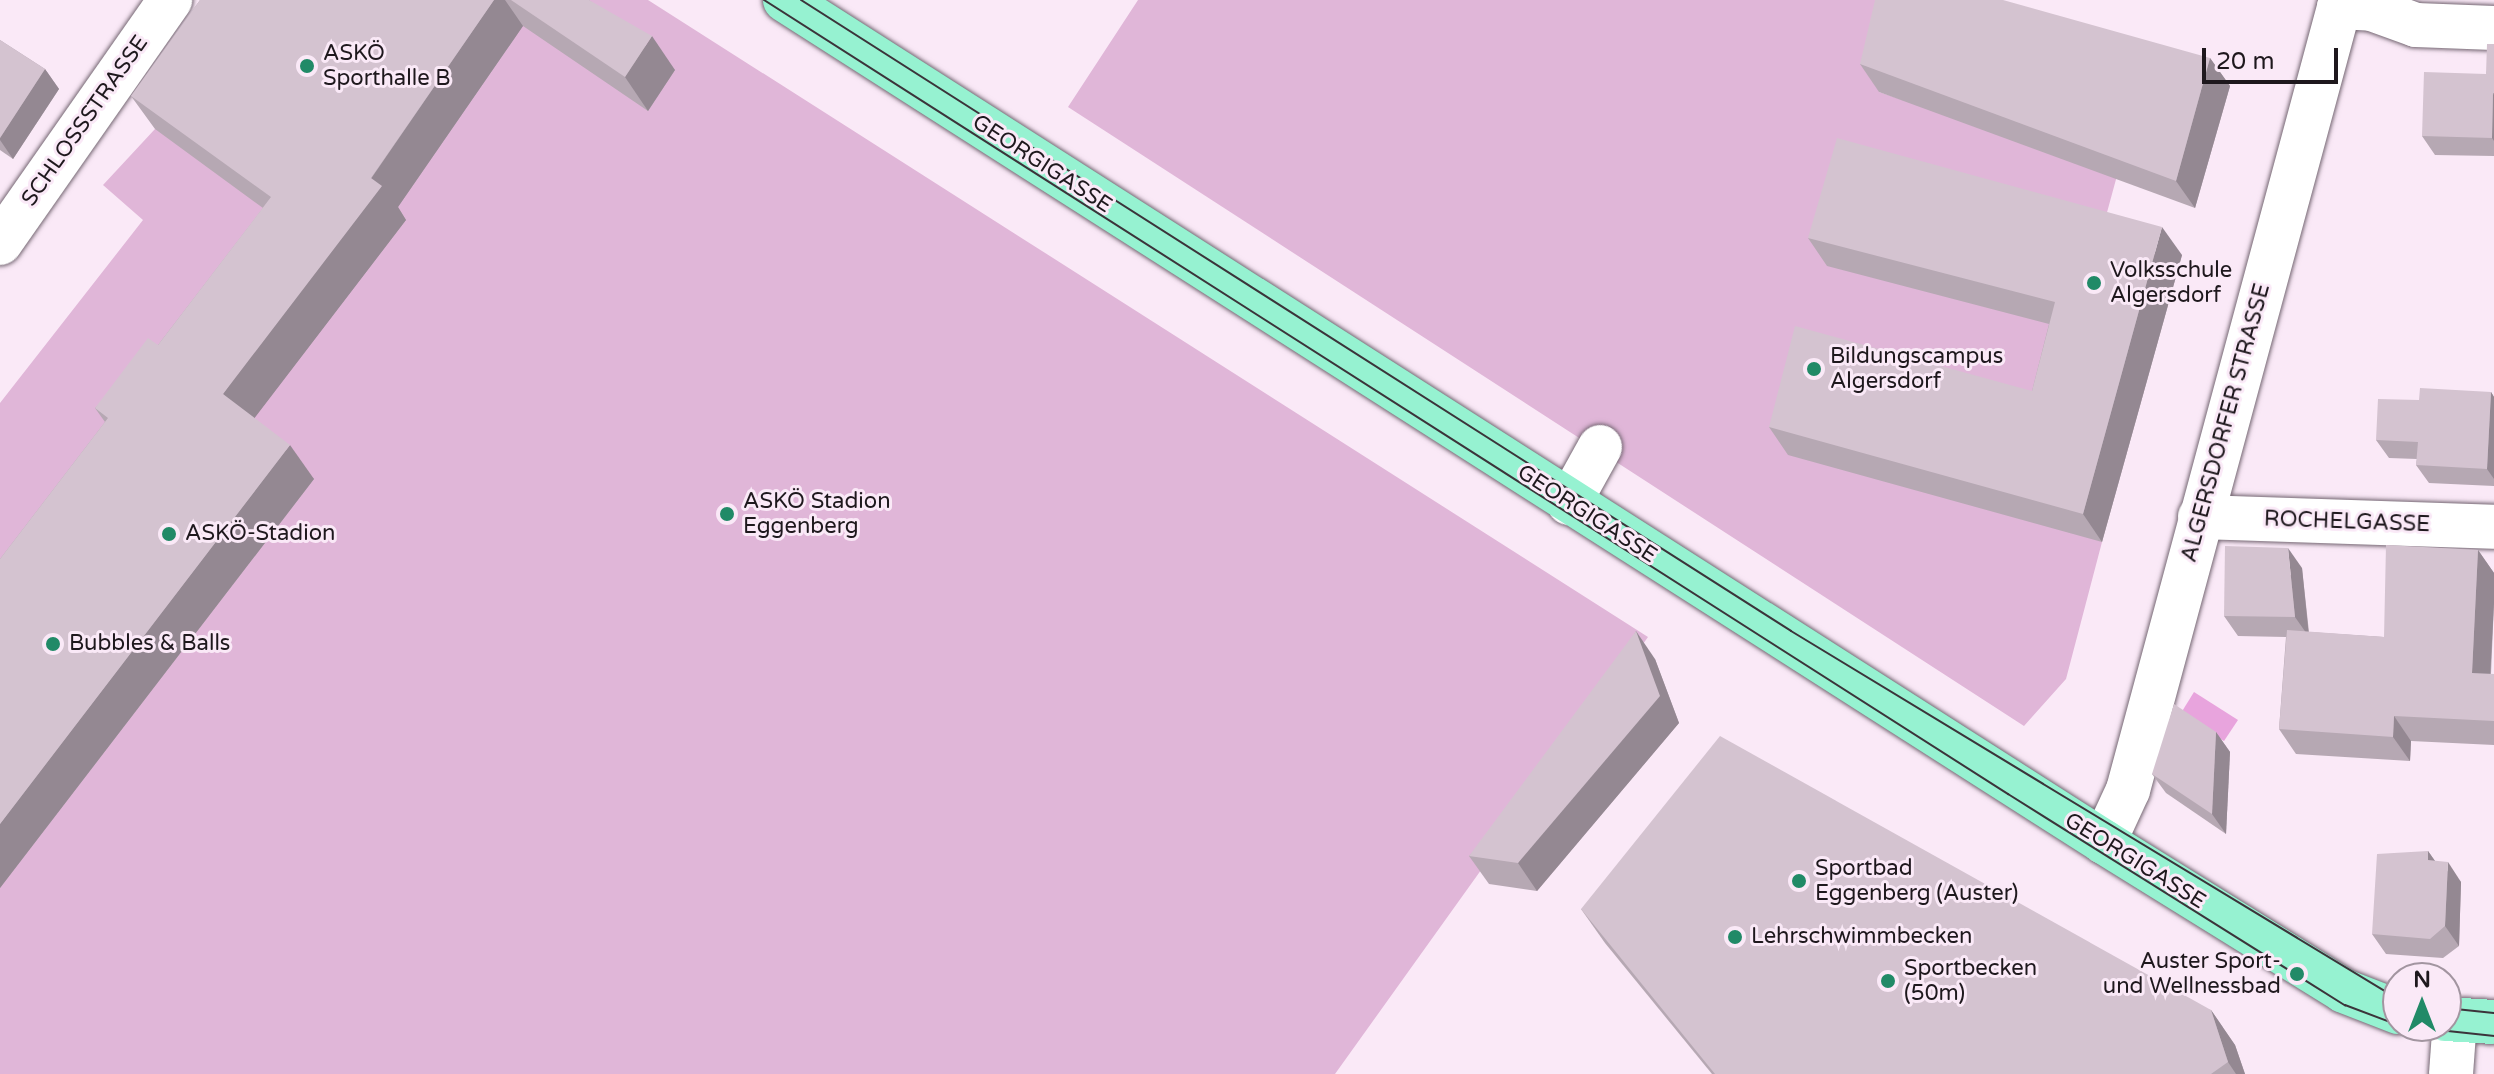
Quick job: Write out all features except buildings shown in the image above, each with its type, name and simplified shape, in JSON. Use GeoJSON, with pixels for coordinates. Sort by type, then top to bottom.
{"type":"FeatureCollection","features":[{"type":"Feature","properties":{"kind":"main road","name":"GEORGIGASSE"},"geometry":{"type":"LineString","coordinates":[[799,3],[1569,503],[2104,842],[2344,991],[2382,1006]]}},
{"type":"Feature","properties":{"kind":"street","name":"SCHLOSSSTRASSE"},"geometry":{"type":"LineString","coordinates":[[0,243],[170,0]]}},
{"type":"Feature","properties":{"kind":"street"},"geometry":{"type":"LineString","coordinates":[[2340,4],[2372,9],[2416,25],[2494,28]]}},
{"type":"Feature","properties":{"kind":"street","name":"ALGERSDORFER STRASSE"},"geometry":{"type":"LineString","coordinates":[[2104,842],[2128,790],[2340,4]]}},
{"type":"Feature","properties":{"kind":"street"},"geometry":{"type":"LineString","coordinates":[[1569,503],[1600,447]]}},
{"type":"Feature","properties":{"kind":"street","name":"ROCHELGASSE"},"geometry":{"type":"LineString","coordinates":[[2200,517],[2494,527]]}},
{"type":"Feature","properties":{"kind":"street"},"geometry":{"type":"LineString","coordinates":[[2451,1074],[2465,1020]]}},
{"type":"Feature","properties":{"kind":"shaded area","name":"ASKÖ Stadion Eggenberg"},"geometry":{"type":"Polygon","coordinates":[[[249,0],[648,0],[1648,637],[1335,1074],[0,1074],[0,403],[143,220],[103,185],[155,129],[249,0]]]}},
{"type":"Feature","properties":{"kind":"shaded area","name":"Bildungscampus Algersdorf"},"geometry":{"type":"Polygon","coordinates":[[[1138,0],[1901,0],[1879,92],[2118,172],[2075,330],[2102,542],[2066,679],[2024,726],[1068,107],[1138,0]]]}},
{"type":"Feature","properties":{"kind":"shaded area"},"geometry":{"type":"Polygon","coordinates":[[[2194,692],[2238,720],[2224,741],[2181,713],[2194,692]]]}},
{"type":"Feature","properties":{"kind":"tram line"},"geometry":{"type":"LineString","coordinates":[[764,0],[2008,794],[2345,1005],[2382,1019]]}},
{"type":"Feature","properties":{"kind":"tram line"},"geometry":{"type":"LineString","coordinates":[[801,0],[1791,631],[2382,989]]}},
{"type":"Feature","properties":{"kind":"tram line"},"geometry":{"type":"LineString","coordinates":[[2462,1010],[2494,1013]]}},
{"type":"Feature","properties":{"kind":"tram line"},"geometry":{"type":"LineString","coordinates":[[2462,1033],[2494,1036]]}},
{"type":"Feature","properties":{"kind":"place","name":"ASKÖ Sporthalle B"},"geometry":{"type":"Point","coordinates":[307,66]}},
{"type":"Feature","properties":{"kind":"place","name":"Volksschule Algersdorf"},"geometry":{"type":"Point","coordinates":[2094,283]}},
{"type":"Feature","properties":{"kind":"place","name":"Bildungscampus Algersdorf"},"geometry":{"type":"Point","coordinates":[1814,369]}},
{"type":"Feature","properties":{"kind":"place","name":"ASKÖ Stadion Eggenberg"},"geometry":{"type":"Point","coordinates":[727,514]}},
{"type":"Feature","properties":{"kind":"place","name":"ASKÖ-Stadion"},"geometry":{"type":"Point","coordinates":[169,534]}},
{"type":"Feature","properties":{"kind":"place","name":"Bubbles & Balls"},"geometry":{"type":"Point","coordinates":[53,644]}},
{"type":"Feature","properties":{"kind":"place","name":"Sportbad Eggenberg (Auster)"},"geometry":{"type":"Point","coordinates":[1799,881]}},
{"type":"Feature","properties":{"kind":"place","name":"Lehrschwimmbecken"},"geometry":{"type":"Point","coordinates":[1735,937]}},
{"type":"Feature","properties":{"kind":"place","name":"Auster Sport- und Wellnessbad"},"geometry":{"type":"Point","coordinates":[2297,974]}},
{"type":"Feature","properties":{"kind":"place","name":"Sportbecken (50m)"},"geometry":{"type":"Point","coordinates":[1888,981]}}]}
